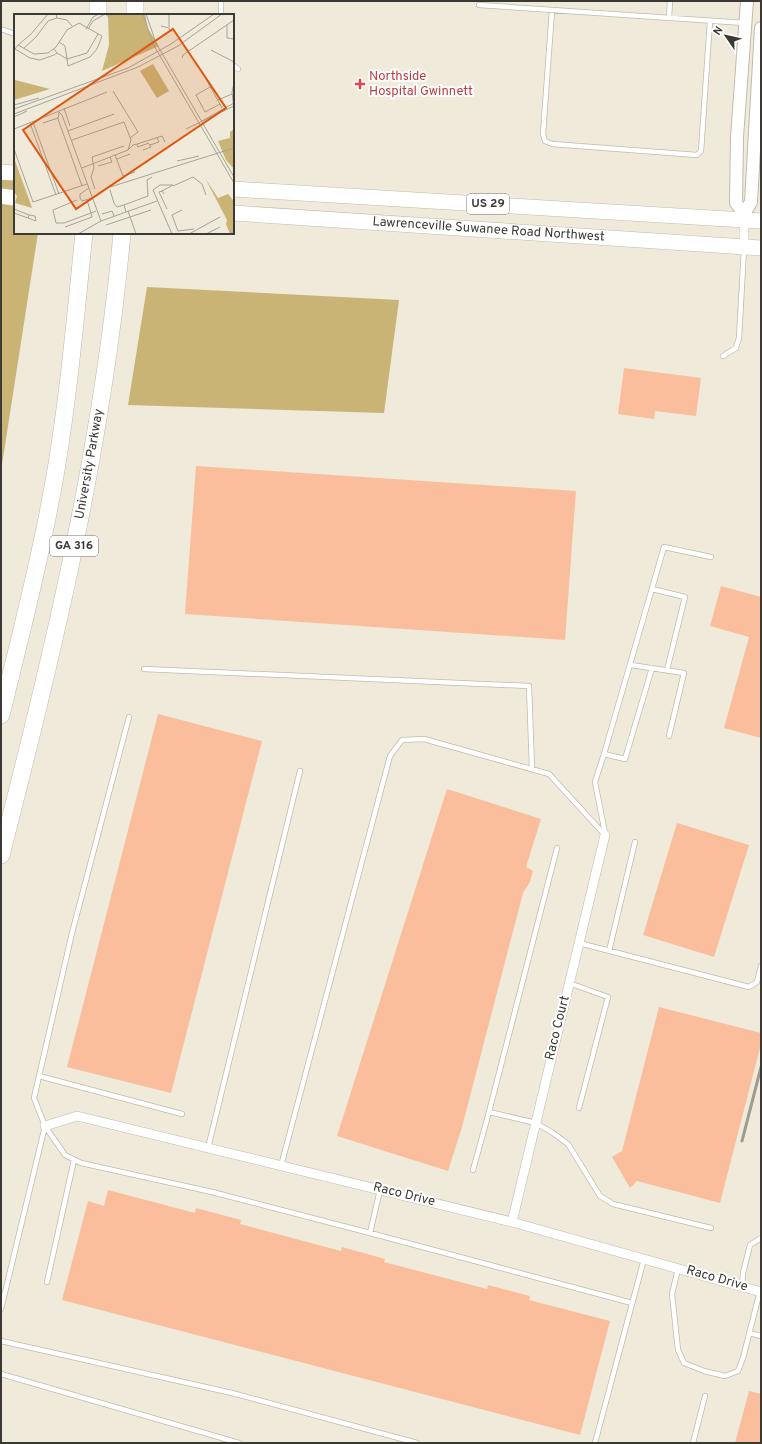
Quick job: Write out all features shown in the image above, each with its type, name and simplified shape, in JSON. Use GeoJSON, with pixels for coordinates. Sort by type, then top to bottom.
{"type":"FeatureCollection","features":[{"type":"Feature","properties":{"kind":"highway"},"geometry":{"type":"LineString","coordinates":[[98,1],[98,14]]}},
{"type":"Feature","properties":{"kind":"highway"},"geometry":{"type":"LineString","coordinates":[[135,1],[135,14]]}},
{"type":"Feature","properties":{"kind":"highway","name":"GA 316"},"geometry":{"type":"LineString","coordinates":[[1,715],[30,594],[56,469],[72,347],[84,234]]}},
{"type":"Feature","properties":{"kind":"highway","name":"University Parkway"},"geometry":{"type":"LineString","coordinates":[[1,855],[70,569],[101,398],[111,330],[122,234]]}},
{"type":"Feature","properties":{"kind":"main road"},"geometry":{"type":"LineString","coordinates":[[1,172],[14,174]]}},
{"type":"Feature","properties":{"kind":"main road","name":"Lawrenceville Suwanee Road Northwest"},"geometry":{"type":"LineString","coordinates":[[234,189],[744,217]]}},
{"type":"Feature","properties":{"kind":"main road"},"geometry":{"type":"LineString","coordinates":[[1,196],[14,198]]}},
{"type":"Feature","properties":{"kind":"main road","name":"Lawrenceville Suwanee Road Northwest"},"geometry":{"type":"LineString","coordinates":[[234,213],[744,247]]}},
{"type":"Feature","properties":{"kind":"main road","name":"US 29"},"geometry":{"type":"LineString","coordinates":[[744,217],[761,221]]}},
{"type":"Feature","properties":{"kind":"main road","name":"US 29"},"geometry":{"type":"LineString","coordinates":[[744,247],[761,248]]}},
{"type":"Feature","properties":{"kind":"street"},"geometry":{"type":"LineString","coordinates":[[744,217],[736,203],[737,137],[747,1]]}},
{"type":"Feature","properties":{"kind":"street"},"geometry":{"type":"LineString","coordinates":[[744,247],[744,217],[751,202],[761,28]]}},
{"type":"Feature","properties":{"kind":"street","name":"Raco Court"},"geometry":{"type":"LineString","coordinates":[[512,1222],[605,835]]}},
{"type":"Feature","properties":{"kind":"street","name":"Raco Drive"},"geometry":{"type":"LineString","coordinates":[[44,1126],[77,1116],[512,1222],[760,1292]]}},
{"type":"Feature","properties":{"kind":"lane"},"geometry":{"type":"LineString","coordinates":[[220,1],[221,14]]}},
{"type":"Feature","properties":{"kind":"lane"},"geometry":{"type":"LineString","coordinates":[[670,1],[670,18]]}},
{"type":"Feature","properties":{"kind":"lane"},"geometry":{"type":"LineString","coordinates":[[479,5],[745,23]]}},
{"type":"Feature","properties":{"kind":"lane"},"geometry":{"type":"LineString","coordinates":[[552,10],[543,134],[545,141],[552,144],[668,153],[697,155],[701,151],[710,21]]}},
{"type":"Feature","properties":{"kind":"lane"},"geometry":{"type":"LineString","coordinates":[[1,29],[12,32]]}},
{"type":"Feature","properties":{"kind":"lane"},"geometry":{"type":"LineString","coordinates":[[234,66],[238,69]]}},
{"type":"Feature","properties":{"kind":"lane"},"geometry":{"type":"LineString","coordinates":[[723,356],[736,348],[739,338],[744,247]]}},
{"type":"Feature","properties":{"kind":"lane"},"geometry":{"type":"LineString","coordinates":[[605,835],[595,782],[631,665],[664,547],[711,557]]}},
{"type":"Feature","properties":{"kind":"lane"},"geometry":{"type":"LineString","coordinates":[[652,589],[685,597],[666,670]]}},
{"type":"Feature","properties":{"kind":"lane"},"geometry":{"type":"LineString","coordinates":[[631,665],[684,673],[669,736]]}},
{"type":"Feature","properties":{"kind":"lane"},"geometry":{"type":"LineString","coordinates":[[604,754],[625,759],[652,668]]}},
{"type":"Feature","properties":{"kind":"lane"},"geometry":{"type":"LineString","coordinates":[[144,669],[529,686],[532,769]]}},
{"type":"Feature","properties":{"kind":"lane"},"geometry":{"type":"LineString","coordinates":[[129,717],[72,933],[34,1098],[44,1126],[65,1155],[81,1163],[212,1192],[632,1303]]}},
{"type":"Feature","properties":{"kind":"lane"},"geometry":{"type":"LineString","coordinates":[[281,1166],[390,756],[402,740],[424,739],[550,774],[605,835]]}},
{"type":"Feature","properties":{"kind":"lane"},"geometry":{"type":"LineString","coordinates":[[208,1148],[300,771]]}},
{"type":"Feature","properties":{"kind":"lane"},"geometry":{"type":"LineString","coordinates":[[609,951],[636,842]]}},
{"type":"Feature","properties":{"kind":"lane"},"geometry":{"type":"LineString","coordinates":[[473,1170],[557,848]]}},
{"type":"Feature","properties":{"kind":"lane"},"geometry":{"type":"LineString","coordinates":[[579,943],[749,987],[757,982],[761,966]]}},
{"type":"Feature","properties":{"kind":"lane"},"geometry":{"type":"LineString","coordinates":[[569,983],[608,997],[579,1108]]}},
{"type":"Feature","properties":{"kind":"lane"},"geometry":{"type":"LineString","coordinates":[[39,1076],[182,1114]]}},
{"type":"Feature","properties":{"kind":"lane"},"geometry":{"type":"LineString","coordinates":[[489,1112],[536,1123],[568,1144],[600,1196],[613,1204],[711,1228]]}},
{"type":"Feature","properties":{"kind":"lane"},"geometry":{"type":"LineString","coordinates":[[1,1309],[44,1126]]}},
{"type":"Feature","properties":{"kind":"lane"},"geometry":{"type":"LineString","coordinates":[[47,1282],[74,1160]]}},
{"type":"Feature","properties":{"kind":"lane"},"geometry":{"type":"LineString","coordinates":[[370,1233],[380,1190]]}},
{"type":"Feature","properties":{"kind":"lane"},"geometry":{"type":"LineString","coordinates":[[742,1286],[742,1273],[750,1245],[761,1238]]}},
{"type":"Feature","properties":{"kind":"lane"},"geometry":{"type":"LineString","coordinates":[[595,1443],[644,1259]]}},
{"type":"Feature","properties":{"kind":"lane"},"geometry":{"type":"LineString","coordinates":[[678,1268],[672,1294],[678,1350],[684,1363],[704,1371],[725,1376],[738,1371],[743,1358],[760,1292]]}},
{"type":"Feature","properties":{"kind":"lane"},"geometry":{"type":"LineString","coordinates":[[749,1333],[761,1336]]}},
{"type":"Feature","properties":{"kind":"lane"},"geometry":{"type":"LineString","coordinates":[[1,1341],[232,1392],[417,1443]]}},
{"type":"Feature","properties":{"kind":"lane"},"geometry":{"type":"LineString","coordinates":[[1,1374],[238,1443]]}},
{"type":"Feature","properties":{"kind":"lane"},"geometry":{"type":"LineString","coordinates":[[693,1443],[705,1396]]}},
{"type":"Feature","properties":{"kind":"shaded area"},"geometry":{"type":"Polygon","coordinates":[[[1,167],[14,168],[14,234],[38,234],[1,471],[1,167]]]}},
{"type":"Feature","properties":{"kind":"shaded area"},"geometry":{"type":"Polygon","coordinates":[[[147,287],[399,300],[384,413],[128,405],[147,287]]]}},
{"type":"Feature","properties":{"kind":"building"},"geometry":{"type":"Polygon","coordinates":[[[624,368],[701,378],[696,416],[655,411],[654,419],[618,414],[624,368]]]}},
{"type":"Feature","properties":{"kind":"building"},"geometry":{"type":"Polygon","coordinates":[[[196,466],[576,491],[565,640],[185,614],[196,466]]]}},
{"type":"Feature","properties":{"kind":"building"},"geometry":{"type":"Polygon","coordinates":[[[721,586],[761,597],[761,738],[724,728],[749,637],[710,626],[721,586]]]}},
{"type":"Feature","properties":{"kind":"building"},"geometry":{"type":"Polygon","coordinates":[[[158,714],[262,741],[171,1093],[67,1067],[158,714]]]}},
{"type":"Feature","properties":{"kind":"building"},"geometry":{"type":"Polygon","coordinates":[[[447,789],[541,819],[526,867],[533,871],[530,882],[523,893],[462,1127],[448,1171],[337,1136],[447,789]]]}},
{"type":"Feature","properties":{"kind":"building"},"geometry":{"type":"Polygon","coordinates":[[[677,823],[749,845],[714,957],[643,935],[677,823]]]}},
{"type":"Feature","properties":{"kind":"building"},"geometry":{"type":"Polygon","coordinates":[[[659,1007],[761,1033],[761,1044],[720,1203],[637,1181],[630,1188],[612,1157],[622,1151],[659,1007]]]}},
{"type":"Feature","properties":{"kind":"building"},"geometry":{"type":"Polygon","coordinates":[[[108,1190],[195,1213],[196,1208],[241,1220],[240,1224],[341,1251],[342,1247],[385,1259],[384,1262],[487,1289],[488,1285],[530,1296],[529,1300],[610,1321],[580,1435],[62,1300],[88,1201],[104,1206],[108,1190]]]}},
{"type":"Feature","properties":{"kind":"building"},"geometry":{"type":"Polygon","coordinates":[[[749,1391],[761,1394],[761,1443],[735,1443],[749,1391]]]}},
{"type":"Feature","properties":{"kind":"railway"},"geometry":{"type":"LineString","coordinates":[[742,1141],[761,1067]]}},
{"type":"Feature","properties":{"kind":"place","name":"Northside Hospital Gwinnett"},"geometry":{"type":"Point","coordinates":[360,84]}}]}
